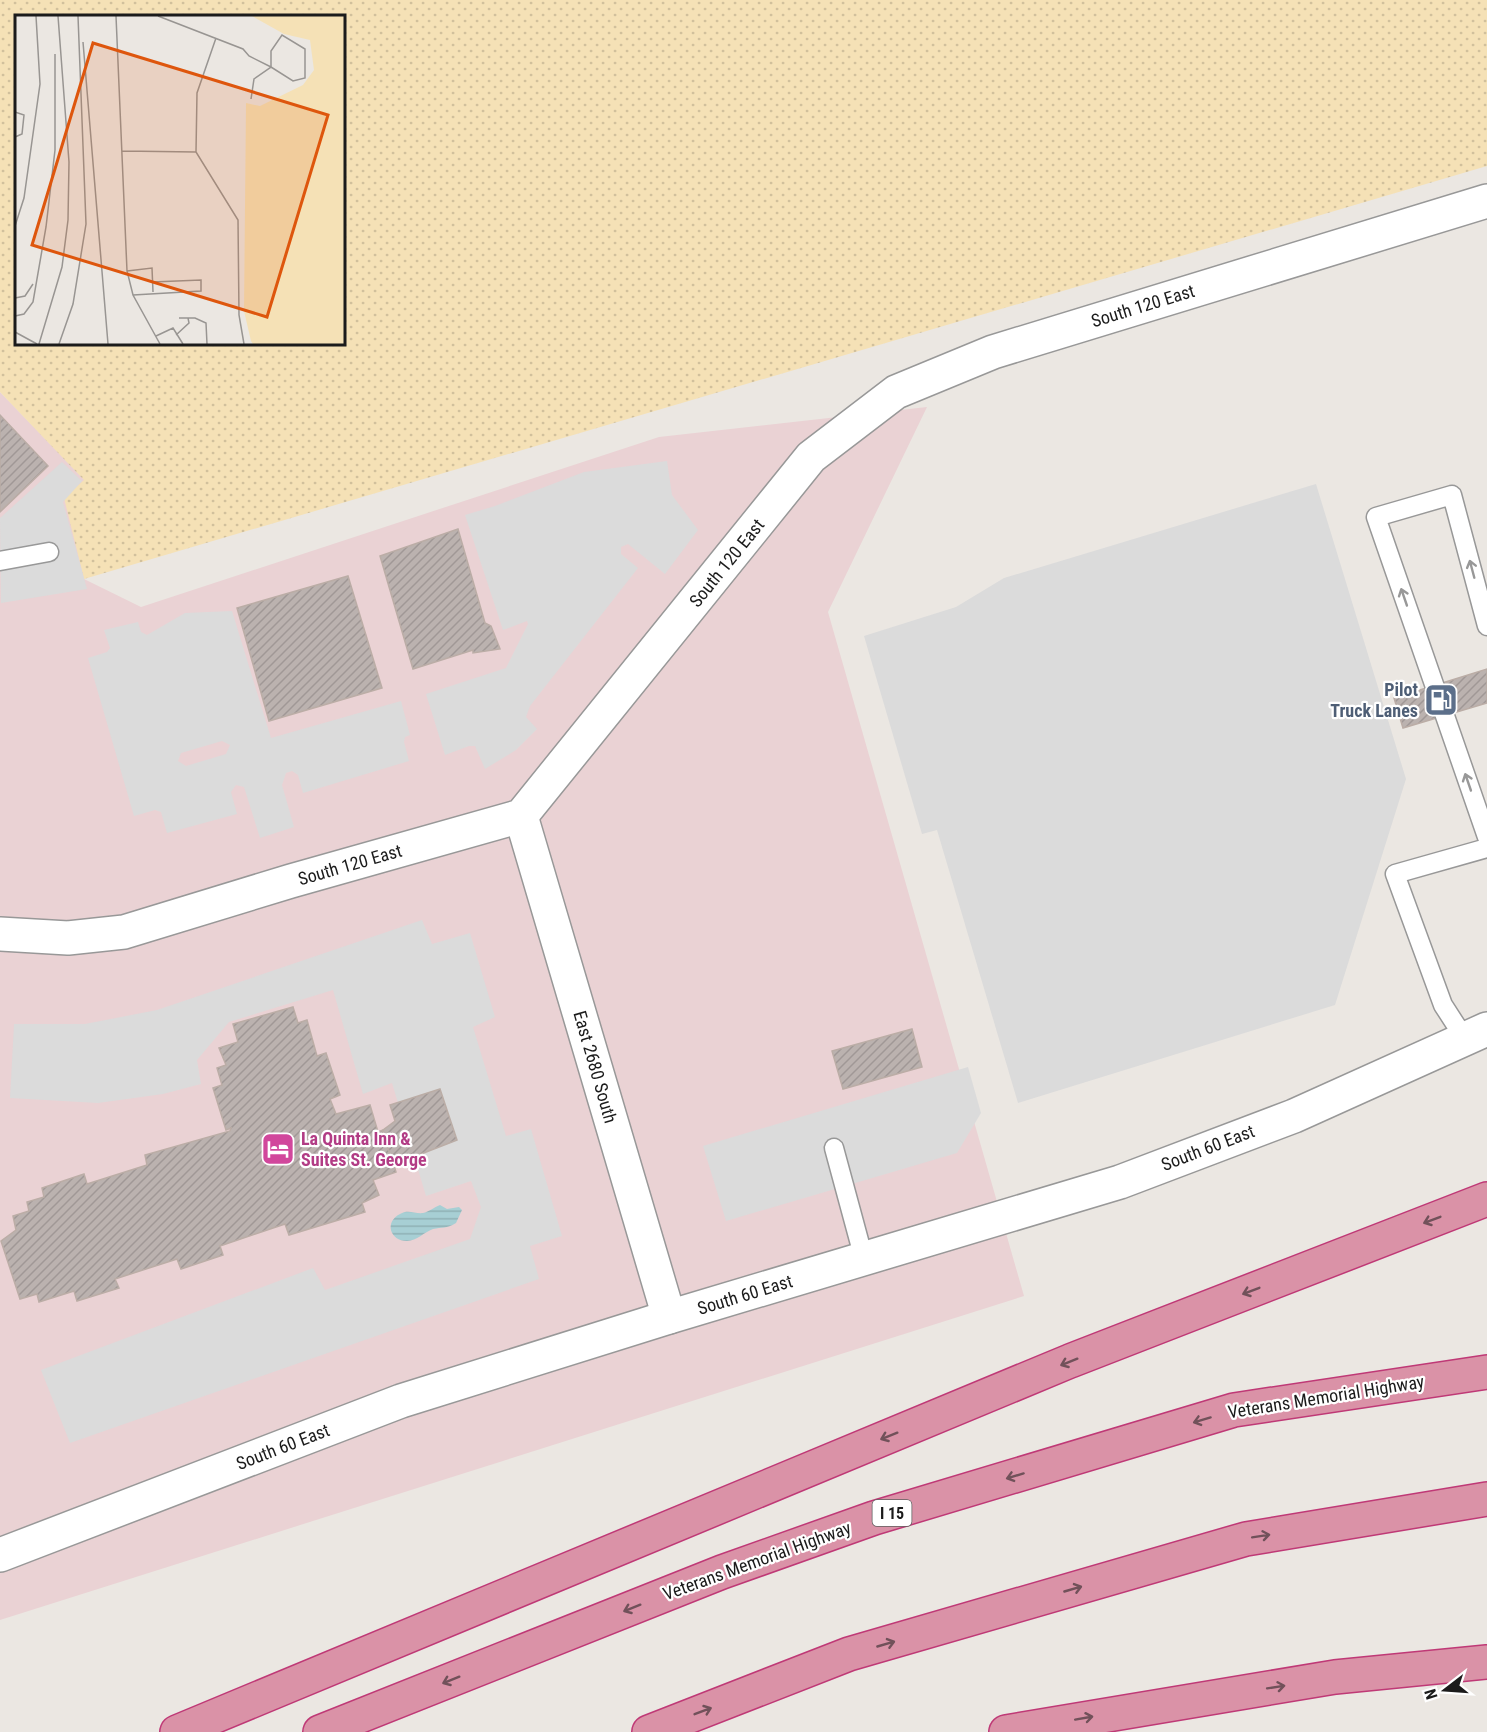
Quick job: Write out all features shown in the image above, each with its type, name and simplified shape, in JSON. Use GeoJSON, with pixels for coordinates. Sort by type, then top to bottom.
{"type":"FeatureCollection","features":[{"type":"Feature","properties":{"kind":"highway"},"geometry":{"type":"LineString","coordinates":[[177,1732],[1059,1366],[1487,1199]]}},
{"type":"Feature","properties":{"kind":"highway","name":"Veterans Memorial Highway"},"geometry":{"type":"LineString","coordinates":[[320,1732],[722,1572],[874,1518],[1234,1410],[1487,1372]]}},
{"type":"Feature","properties":{"kind":"highway"},"geometry":{"type":"LineString","coordinates":[[649,1732],[849,1654],[1246,1539],[1487,1499]]}},
{"type":"Feature","properties":{"kind":"highway"},"geometry":{"type":"LineString","coordinates":[[1006,1732],[1335,1677],[1487,1662]]}},
{"type":"Feature","properties":{"kind":"street","name":"South 120 East"},"geometry":{"type":"LineString","coordinates":[[0,934],[68,938],[124,932],[291,881],[521,816],[811,457],[896,392],[993,352],[1487,201]]}},
{"type":"Feature","properties":{"kind":"street","name":"East 2680 South"},"geometry":{"type":"LineString","coordinates":[[521,816],[669,1317]]}},
{"type":"Feature","properties":{"kind":"street","name":"South 60 East"},"geometry":{"type":"LineString","coordinates":[[0,1555],[401,1401],[669,1317],[1120,1182],[1294,1116],[1476,1034]]}},
{"type":"Feature","properties":{"kind":"lane"},"geometry":{"type":"LineString","coordinates":[[1487,626],[1452,495],[1376,517],[1487,837]]}},
{"type":"Feature","properties":{"kind":"lane"},"geometry":{"type":"LineString","coordinates":[[0,561],[49,552]]}},
{"type":"Feature","properties":{"kind":"lane"},"geometry":{"type":"LineString","coordinates":[[1476,1034],[1443,1005],[1395,873],[1487,848]]}},
{"type":"Feature","properties":{"kind":"lane"},"geometry":{"type":"LineString","coordinates":[[834,1148],[864,1259]]}},
{"type":"Feature","properties":{"kind":"shaded area"},"geometry":{"type":"Polygon","coordinates":[[[0,392],[85,480],[84,579],[141,607],[659,437],[927,407],[828,612],[1024,1296],[0,1620],[0,392]]]}},
{"type":"Feature","properties":{"kind":"shaded area"},"geometry":{"type":"Polygon","coordinates":[[[667,461],[672,495],[698,530],[665,574],[628,544],[621,547],[621,554],[638,568],[530,706],[526,717],[537,729],[516,750],[485,769],[475,746],[445,755],[426,694],[506,668],[528,624],[527,621],[503,630],[465,515],[584,472],[667,461]]]}},
{"type":"Feature","properties":{"kind":"shaded area"},"geometry":{"type":"Polygon","coordinates":[[[62,462],[82,481],[63,502],[87,589],[1,603],[0,518],[62,462]]]}},
{"type":"Feature","properties":{"kind":"shaded area"},"geometry":{"type":"Polygon","coordinates":[[[1316,484],[1406,779],[1335,1005],[1018,1103],[937,830],[922,834],[864,636],[956,607],[1004,578],[1316,484]]]}},
{"type":"Feature","properties":{"kind":"shaded area"},"geometry":{"type":"Polygon","coordinates":[[[232,611],[271,738],[401,701],[410,735],[405,737],[404,742],[409,761],[303,793],[298,775],[292,771],[286,773],[282,785],[294,827],[260,838],[244,787],[236,785],[231,792],[237,814],[167,833],[161,812],[155,810],[134,816],[88,658],[107,652],[110,648],[104,630],[138,622],[141,632],[147,635],[185,613],[232,611]],[[222,741],[181,753],[178,761],[186,766],[226,754],[230,745],[222,741]]]}},
{"type":"Feature","properties":{"kind":"shaded area"},"geometry":{"type":"Polygon","coordinates":[[[422,920],[432,944],[470,933],[495,1017],[473,1027],[506,1136],[531,1129],[562,1236],[530,1246],[539,1279],[70,1443],[41,1370],[313,1268],[325,1290],[470,1239],[481,1207],[471,1181],[426,1196],[392,1083],[363,1094],[333,990],[229,1022],[197,1060],[201,1084],[163,1094],[98,1103],[10,1098],[14,1024],[85,1024],[157,1010],[422,920]]]}},
{"type":"Feature","properties":{"kind":"shaded area"},"geometry":{"type":"Polygon","coordinates":[[[968,1067],[981,1113],[957,1153],[726,1221],[703,1146],[968,1067]]]}},
{"type":"Feature","properties":{"kind":"sand"},"geometry":{"type":"Polygon","coordinates":[[[0,0],[1487,0],[1487,166],[84,579],[64,498],[84,480],[0,392],[0,0]]]}},
{"type":"Feature","properties":{"kind":"water"},"geometry":{"type":"Polygon","coordinates":[[[440,1205],[447,1209],[459,1207],[462,1210],[456,1223],[433,1229],[411,1241],[401,1240],[393,1235],[391,1226],[395,1217],[409,1212],[427,1212],[440,1205]]]}},
{"type":"Feature","properties":{"kind":"building"},"geometry":{"type":"Polygon","coordinates":[[[0,415],[48,466],[0,512],[0,415]]]}},
{"type":"Feature","properties":{"kind":"building"},"geometry":{"type":"Polygon","coordinates":[[[458,529],[485,623],[491,626],[500,649],[473,653],[473,650],[413,669],[380,556],[458,529]]]}},
{"type":"Feature","properties":{"kind":"building"},"geometry":{"type":"Polygon","coordinates":[[[348,576],[382,688],[269,721],[237,608],[348,576]]]}},
{"type":"Feature","properties":{"kind":"building","name":"Pilot Truck Lanes"},"geometry":{"type":"Polygon","coordinates":[[[1487,669],[1487,703],[1403,728],[1394,698],[1487,669]]]}},
{"type":"Feature","properties":{"kind":"building","name":"La Quinta Inn & Suites St. George"},"geometry":{"type":"Polygon","coordinates":[[[293,1007],[298,1023],[307,1020],[317,1056],[326,1053],[340,1095],[330,1099],[336,1114],[370,1105],[378,1132],[383,1130],[396,1172],[373,1180],[379,1195],[362,1203],[365,1212],[289,1235],[285,1224],[220,1246],[223,1255],[181,1269],[177,1259],[115,1279],[119,1288],[77,1301],[74,1291],[39,1302],[37,1294],[20,1299],[1,1241],[16,1230],[13,1216],[29,1211],[27,1202],[44,1197],[42,1188],[84,1174],[87,1184],[147,1165],[145,1155],[230,1131],[231,1128],[226,1130],[213,1088],[222,1085],[217,1068],[226,1065],[219,1048],[238,1042],[233,1024],[293,1007]]]}},
{"type":"Feature","properties":{"kind":"building"},"geometry":{"type":"Polygon","coordinates":[[[912,1029],[922,1067],[843,1089],[832,1051],[912,1029]]]}},
{"type":"Feature","properties":{"kind":"building"},"geometry":{"type":"Polygon","coordinates":[[[440,1089],[457,1140],[393,1165],[383,1130],[395,1121],[390,1105],[440,1089]]]}},
{"type":"Feature","properties":{"kind":"place","name":"Pilot Truck Lanes"},"geometry":{"type":"Point","coordinates":[1441,700]}},
{"type":"Feature","properties":{"kind":"place","name":"La Quinta Inn & Suites St. George"},"geometry":{"type":"Point","coordinates":[278,1149]}}]}
